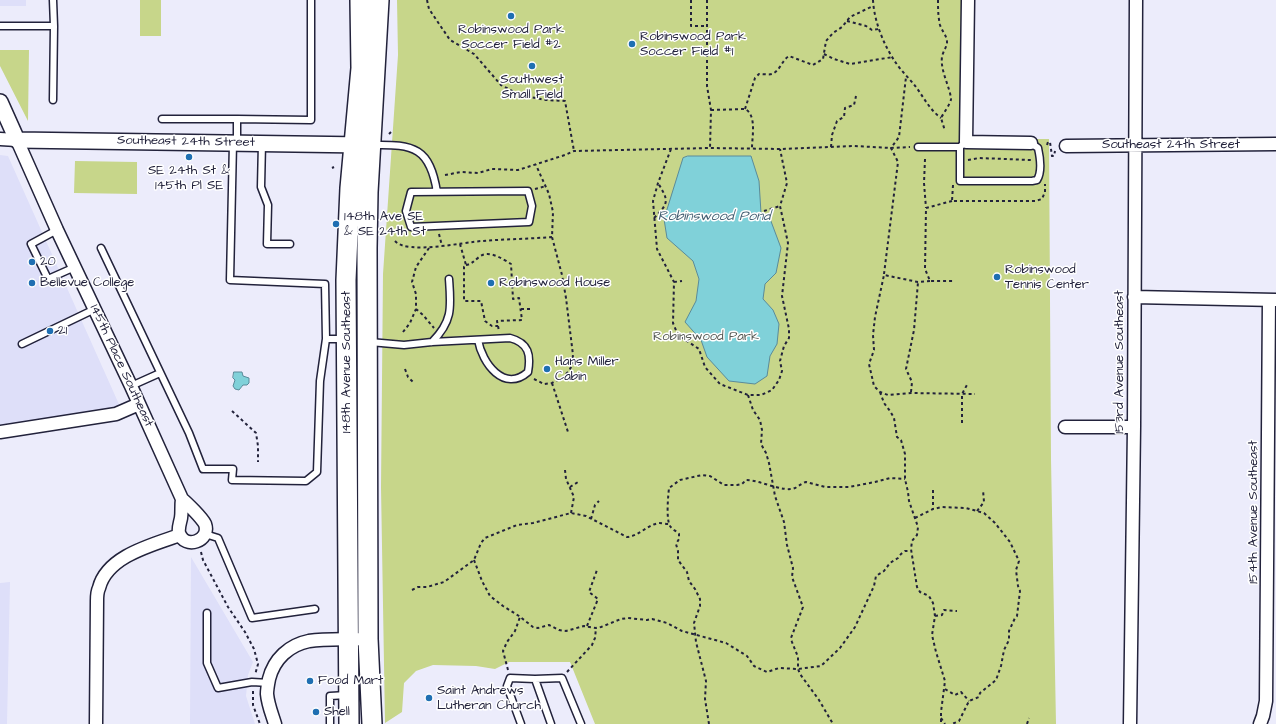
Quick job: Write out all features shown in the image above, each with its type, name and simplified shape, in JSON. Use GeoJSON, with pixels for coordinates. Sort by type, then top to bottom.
{"type":"FeatureCollection","features":[{"type":"Feature","properties":{"kind":"main road","name":"148th Avenue Southeast"},"geometry":{"type":"LineString","coordinates":[[349,724],[348,695],[359,640],[368,342],[368,227],[362,145],[360,0]]}},
{"type":"Feature","properties":{"kind":"main road","name":"148th Avenue Southeast"},"geometry":{"type":"LineString","coordinates":[[372,724],[359,640],[346,280],[350,188],[362,145],[379,0]]}},
{"type":"Feature","properties":{"kind":"street"},"geometry":{"type":"LineString","coordinates":[[968,0],[963,144],[1031,143]]}},
{"type":"Feature","properties":{"kind":"street","name":"153rd Avenue Southeast"},"geometry":{"type":"LineString","coordinates":[[1130,724],[1134,427],[1136,0]]}},
{"type":"Feature","properties":{"kind":"street","name":"145th Place Southeast"},"geometry":{"type":"LineString","coordinates":[[0,102],[57,230],[131,386],[182,499]]}},
{"type":"Feature","properties":{"kind":"street","name":"Southeast 24th Street"},"geometry":{"type":"LineString","coordinates":[[0,139],[362,145]]}},
{"type":"Feature","properties":{"kind":"street","name":"Southeast 24th Street"},"geometry":{"type":"LineString","coordinates":[[1063,151],[1135,145],[1276,144]]}},
{"type":"Feature","properties":{"kind":"street"},"geometry":{"type":"LineString","coordinates":[[1134,297],[1273,300]]}},
{"type":"Feature","properties":{"kind":"street","name":"154th Avenue Southeast"},"geometry":{"type":"LineString","coordinates":[[1260,724],[1264,716],[1266,701],[1273,300]]}},
{"type":"Feature","properties":{"kind":"street"},"geometry":{"type":"LineString","coordinates":[[0,432],[116,414],[139,404]]}},
{"type":"Feature","properties":{"kind":"street"},"geometry":{"type":"LineString","coordinates":[[1065,427],[1134,427]]}},
{"type":"Feature","properties":{"kind":"street"},"geometry":{"type":"LineString","coordinates":[[182,499],[188,504],[204,524],[206,529],[201,538],[192,543],[187,542],[180,535],[178,529],[181,518],[182,499]]}},
{"type":"Feature","properties":{"kind":"street"},"geometry":{"type":"LineString","coordinates":[[96,724],[97,601],[99,588],[103,579],[118,562],[132,553],[180,535]]}},
{"type":"Feature","properties":{"kind":"street"},"geometry":{"type":"LineString","coordinates":[[275,724],[268,703],[267,692],[271,673],[280,656],[287,650],[309,641],[359,640]]}},
{"type":"Feature","properties":{"kind":"lane"},"geometry":{"type":"LineString","coordinates":[[53,0],[53,100]]}},
{"type":"Feature","properties":{"kind":"lane"},"geometry":{"type":"LineString","coordinates":[[162,119],[311,120],[311,0]]}},
{"type":"Feature","properties":{"kind":"lane"},"geometry":{"type":"LineString","coordinates":[[0,26],[54,26]]}},
{"type":"Feature","properties":{"kind":"lane"},"geometry":{"type":"LineString","coordinates":[[101,248],[189,433],[203,469],[233,469],[232,480],[277,482],[306,481],[317,472],[320,381],[326,339],[325,284],[230,280],[236,119]]}},
{"type":"Feature","properties":{"kind":"lane"},"geometry":{"type":"LineString","coordinates":[[918,147],[963,144],[960,181],[1032,181],[1037,180],[1040,176],[1040,159],[1038,148],[1031,143]]}},
{"type":"Feature","properties":{"kind":"lane"},"geometry":{"type":"LineString","coordinates":[[262,144],[261,187],[268,205],[267,244],[290,244]]}},
{"type":"Feature","properties":{"kind":"lane"},"geometry":{"type":"LineString","coordinates":[[362,145],[401,146],[413,148],[423,155],[434,175],[437,192]]}},
{"type":"Feature","properties":{"kind":"lane"},"geometry":{"type":"LineString","coordinates":[[528,191],[532,206],[529,222],[411,227],[406,211],[412,192],[437,192],[528,191]]}},
{"type":"Feature","properties":{"kind":"lane"},"geometry":{"type":"LineString","coordinates":[[57,230],[31,244],[48,279],[75,267]]}},
{"type":"Feature","properties":{"kind":"lane"},"geometry":{"type":"LineString","coordinates":[[432,342],[439,334],[450,314],[449,279]]}},
{"type":"Feature","properties":{"kind":"lane"},"geometry":{"type":"LineString","coordinates":[[22,344],[95,309]]}},
{"type":"Feature","properties":{"kind":"lane"},"geometry":{"type":"LineString","coordinates":[[368,342],[404,345],[432,342],[510,338],[519,341],[526,348],[529,354],[528,372],[515,378],[505,378],[498,375],[483,357],[478,340]]}},
{"type":"Feature","properties":{"kind":"lane"},"geometry":{"type":"LineString","coordinates":[[326,339],[347,339]]}},
{"type":"Feature","properties":{"kind":"lane"},"geometry":{"type":"LineString","coordinates":[[131,386],[160,373]]}},
{"type":"Feature","properties":{"kind":"lane"},"geometry":{"type":"LineString","coordinates":[[201,538],[218,538],[252,618],[315,609]]}},
{"type":"Feature","properties":{"kind":"lane"},"geometry":{"type":"LineString","coordinates":[[207,613],[208,663],[218,688],[252,682],[268,683]]}},
{"type":"Feature","properties":{"kind":"lane"},"geometry":{"type":"LineString","coordinates":[[521,724],[507,686],[510,678],[562,678],[581,724]]}},
{"type":"Feature","properties":{"kind":"lane"},"geometry":{"type":"LineString","coordinates":[[534,679],[551,724]]}},
{"type":"Feature","properties":{"kind":"lane"},"geometry":{"type":"LineString","coordinates":[[330,724],[330,696],[348,695]]}},
{"type":"Feature","properties":{"kind":"path"},"geometry":{"type":"LineString","coordinates":[[427,0],[429,9],[450,40],[474,54],[501,84],[520,95],[546,100],[565,101],[574,150]]}},
{"type":"Feature","properties":{"kind":"path"},"geometry":{"type":"LineString","coordinates":[[691,0],[691,26],[706,26]]}},
{"type":"Feature","properties":{"kind":"path"},"geometry":{"type":"LineString","coordinates":[[706,0],[707,86],[711,110],[710,148]]}},
{"type":"Feature","properties":{"kind":"path"},"geometry":{"type":"LineString","coordinates":[[873,0],[873,6],[879,29],[893,57],[906,77],[916,86],[934,113],[941,118],[945,131]]}},
{"type":"Feature","properties":{"kind":"path"},"geometry":{"type":"LineString","coordinates":[[938,0],[940,26],[946,36],[947,42],[942,56],[942,61],[951,99],[941,118]]}},
{"type":"Feature","properties":{"kind":"path"},"geometry":{"type":"LineString","coordinates":[[745,109],[754,78],[758,74],[771,75],[776,72],[789,56],[813,66],[823,59],[826,41],[850,17],[873,6]]}},
{"type":"Feature","properties":{"kind":"path"},"geometry":{"type":"LineString","coordinates":[[847,21],[866,26],[872,30],[879,29]]}},
{"type":"Feature","properties":{"kind":"path"},"geometry":{"type":"LineString","coordinates":[[824,54],[850,64],[893,57]]}},
{"type":"Feature","properties":{"kind":"path"},"geometry":{"type":"LineString","coordinates":[[891,148],[899,137],[906,77]]}},
{"type":"Feature","properties":{"kind":"path"},"geometry":{"type":"LineString","coordinates":[[831,146],[832,135],[837,121],[844,117],[845,108],[854,105],[856,96]]}},
{"type":"Feature","properties":{"kind":"path"},"geometry":{"type":"LineString","coordinates":[[711,110],[745,109],[750,112],[752,116],[752,148]]}},
{"type":"Feature","properties":{"kind":"path"},"geometry":{"type":"LineString","coordinates":[[445,175],[461,172],[478,173],[492,169],[518,170],[565,155],[574,150],[710,148],[780,149],[831,146],[891,148],[918,147]]}},
{"type":"Feature","properties":{"kind":"path"},"geometry":{"type":"LineString","coordinates":[[891,148],[898,162],[884,275],[875,317],[873,335],[874,350],[869,364],[874,386],[880,392],[888,395],[911,392],[975,394]]}},
{"type":"Feature","properties":{"kind":"path"},"geometry":{"type":"LineString","coordinates":[[671,149],[658,182],[653,201],[657,249],[674,282],[673,323],[678,335],[698,349],[705,367],[720,384],[748,395],[761,395],[772,390],[779,380],[782,371],[780,361],[784,346],[790,338],[790,329],[782,296],[788,243],[780,206],[787,183],[780,149]]}},
{"type":"Feature","properties":{"kind":"path"},"geometry":{"type":"LineString","coordinates":[[1054,156],[1063,151]]}},
{"type":"Feature","properties":{"kind":"path"},"geometry":{"type":"LineString","coordinates":[[963,160],[979,158],[1034,160]]}},
{"type":"Feature","properties":{"kind":"path"},"geometry":{"type":"LineString","coordinates":[[925,160],[925,269],[930,281]]}},
{"type":"Feature","properties":{"kind":"path"},"geometry":{"type":"LineString","coordinates":[[528,372],[532,378],[538,382],[552,383],[568,373],[572,365],[573,355],[566,298],[557,253],[552,238],[553,212],[549,194],[536,165]]}},
{"type":"Feature","properties":{"kind":"path"},"geometry":{"type":"LineString","coordinates":[[654,218],[665,206],[666,200],[658,182]]}},
{"type":"Feature","properties":{"kind":"path"},"geometry":{"type":"LineString","coordinates":[[926,208],[952,201]]}},
{"type":"Feature","properties":{"kind":"path"},"geometry":{"type":"LineString","coordinates":[[764,211],[780,206]]}},
{"type":"Feature","properties":{"kind":"path"},"geometry":{"type":"LineString","coordinates":[[395,242],[402,246],[429,248],[480,241],[552,238]]}},
{"type":"Feature","properties":{"kind":"path"},"geometry":{"type":"LineString","coordinates":[[440,240],[442,246]]}},
{"type":"Feature","properties":{"kind":"path"},"geometry":{"type":"LineString","coordinates":[[460,244],[466,264],[464,267],[464,301],[481,301],[484,319],[487,324],[492,326],[498,326],[497,321],[522,320],[519,298],[513,299],[511,264],[499,257],[485,254],[480,256],[472,263],[466,264]]}},
{"type":"Feature","properties":{"kind":"path"},"geometry":{"type":"LineString","coordinates":[[403,332],[410,323],[416,309],[416,294],[412,282],[416,267],[429,248]]}},
{"type":"Feature","properties":{"kind":"path"},"geometry":{"type":"LineString","coordinates":[[884,275],[918,282],[954,281]]}},
{"type":"Feature","properties":{"kind":"path"},"geometry":{"type":"LineString","coordinates":[[674,282],[682,281]]}},
{"type":"Feature","properties":{"kind":"path"},"geometry":{"type":"LineString","coordinates":[[911,392],[912,382],[906,369],[914,330],[918,282]]}},
{"type":"Feature","properties":{"kind":"path"},"geometry":{"type":"LineString","coordinates":[[416,309],[424,315],[439,334]]}},
{"type":"Feature","properties":{"kind":"path"},"geometry":{"type":"LineString","coordinates":[[521,309],[532,309]]}},
{"type":"Feature","properties":{"kind":"path"},"geometry":{"type":"LineString","coordinates":[[405,369],[408,377],[413,382]]}},
{"type":"Feature","properties":{"kind":"path"},"geometry":{"type":"LineString","coordinates":[[552,383],[568,432]]}},
{"type":"Feature","properties":{"kind":"path"},"geometry":{"type":"LineString","coordinates":[[962,423],[962,394],[968,383]]}},
{"type":"Feature","properties":{"kind":"path"},"geometry":{"type":"LineString","coordinates":[[880,392],[884,403],[893,416],[897,437],[901,440],[904,449],[905,479],[909,501],[918,527],[917,535],[912,541],[911,551],[917,587],[920,592],[930,596],[933,603],[935,616],[932,635],[945,681],[940,717],[941,724]]}},
{"type":"Feature","properties":{"kind":"path"},"geometry":{"type":"LineString","coordinates":[[748,395],[753,410],[760,420],[762,430],[761,444],[768,458],[775,496],[784,522],[793,568],[792,577],[803,607],[791,638],[798,657],[798,669],[833,724]]}},
{"type":"Feature","properties":{"kind":"path"},"geometry":{"type":"LineString","coordinates":[[232,411],[256,433],[258,462]]}},
{"type":"Feature","properties":{"kind":"path"},"geometry":{"type":"LineString","coordinates":[[565,470],[566,479],[574,497],[571,513]]}},
{"type":"Feature","properties":{"kind":"path"},"geometry":{"type":"LineString","coordinates":[[709,724],[706,699],[706,681],[695,635],[694,619],[700,606],[700,599],[689,581],[687,572],[678,560],[676,544],[679,539],[679,534],[669,524],[667,509],[669,488],[680,480],[702,475],[710,476],[724,485],[742,484],[746,480],[749,480],[789,489],[795,488],[806,482],[825,486],[849,487],[890,478],[905,479]]}},
{"type":"Feature","properties":{"kind":"path"},"geometry":{"type":"LineString","coordinates":[[570,487],[578,482]]}},
{"type":"Feature","properties":{"kind":"path"},"geometry":{"type":"LineString","coordinates":[[933,490],[933,509]]}},
{"type":"Feature","properties":{"kind":"path"},"geometry":{"type":"LineString","coordinates":[[977,511],[984,502],[983,490]]}},
{"type":"Feature","properties":{"kind":"path"},"geometry":{"type":"LineString","coordinates":[[591,519],[595,505],[599,501]]}},
{"type":"Feature","properties":{"kind":"path"},"geometry":{"type":"LineString","coordinates":[[915,518],[933,509],[954,507],[984,513],[995,523],[1010,542],[1019,562],[1016,570],[1020,591],[1019,610],[1009,632],[1009,640],[1004,650],[1001,666],[996,680],[980,693],[979,697],[969,700],[959,721],[952,724]]}},
{"type":"Feature","properties":{"kind":"path"},"geometry":{"type":"LineString","coordinates":[[412,590],[418,587],[427,587],[444,582],[474,560],[481,543],[485,538],[517,525],[533,523],[571,513],[586,516],[627,537],[631,537],[654,524],[669,524]]}},
{"type":"Feature","properties":{"kind":"path"},"geometry":{"type":"LineString","coordinates":[[201,538],[203,560],[228,607],[245,632],[254,649],[258,664]]}},
{"type":"Feature","properties":{"kind":"path"},"geometry":{"type":"LineString","coordinates":[[474,560],[482,581],[490,596],[533,627],[538,628],[549,625],[566,631],[587,626],[596,628],[628,618],[652,619],[682,631],[726,644],[740,650],[747,656],[754,666],[767,672],[779,668],[805,669],[821,666],[840,648],[855,626],[874,586],[876,576],[884,571],[890,563],[899,558],[905,551],[911,551]]}},
{"type":"Feature","properties":{"kind":"path"},"geometry":{"type":"LineString","coordinates":[[587,626],[598,599],[589,592],[597,570]]}},
{"type":"Feature","properties":{"kind":"path"},"geometry":{"type":"LineString","coordinates":[[935,616],[942,615],[944,610],[957,611]]}},
{"type":"Feature","properties":{"kind":"path"},"geometry":{"type":"LineString","coordinates":[[510,678],[503,651],[507,642],[515,631],[520,617]]}},
{"type":"Feature","properties":{"kind":"path"},"geometry":{"type":"LineString","coordinates":[[562,678],[592,645],[595,638],[596,628]]}},
{"type":"Feature","properties":{"kind":"path"},"geometry":{"type":"LineString","coordinates":[[801,675],[805,669]]}},
{"type":"Feature","properties":{"kind":"path"},"geometry":{"type":"LineString","coordinates":[[945,689],[955,695],[962,692],[969,700]]}},
{"type":"Feature","properties":{"kind":"path"},"geometry":{"type":"LineString","coordinates":[[940,717],[945,724]]}},
{"type":"Feature","properties":{"kind":"path"},"geometry":{"type":"LineString","coordinates":[[1028,724],[1029,718]]}},
{"type":"Feature","properties":{"kind":"shaded area"},"geometry":{"type":"Polygon","coordinates":[[[0,0],[26,0],[26,6],[0,6],[0,0]]]}},
{"type":"Feature","properties":{"kind":"shaded area","name":"Bellevue College"},"geometry":{"type":"Polygon","coordinates":[[[0,155],[8,156],[122,411],[0,432],[0,155]]]}},
{"type":"Feature","properties":{"kind":"shaded area"},"geometry":{"type":"Polygon","coordinates":[[[191,557],[253,662],[248,675],[246,696],[255,724],[190,724],[191,557]]]}},
{"type":"Feature","properties":{"kind":"shaded area"},"geometry":{"type":"Polygon","coordinates":[[[10,582],[7,724],[0,724],[0,583],[10,582]]]}},
{"type":"Feature","properties":{"kind":"green space"},"geometry":{"type":"Polygon","coordinates":[[[140,0],[161,0],[161,36],[140,36],[140,0]]]}},
{"type":"Feature","properties":{"kind":"green space","name":"Robinswood Park"},"geometry":{"type":"Polygon","coordinates":[[[397,0],[963,0],[962,139],[1049,139],[1051,459],[1056,724],[595,724],[570,662],[509,662],[495,669],[476,666],[433,665],[416,671],[404,683],[402,712],[385,723],[381,487],[383,274],[398,55],[397,0]]]}},
{"type":"Feature","properties":{"kind":"green space"},"geometry":{"type":"Polygon","coordinates":[[[0,50],[29,50],[28,121],[0,66],[0,50]]]}},
{"type":"Feature","properties":{"kind":"green space"},"geometry":{"type":"Polygon","coordinates":[[[75,161],[137,162],[137,194],[74,193],[75,161]]]}},
{"type":"Feature","properties":{"kind":"water","name":"Robinswood Pond"},"geometry":{"type":"Polygon","coordinates":[[[688,156],[751,156],[759,181],[761,213],[769,216],[781,248],[776,273],[765,284],[763,299],[773,310],[779,324],[777,344],[770,356],[767,376],[755,384],[729,381],[707,357],[701,340],[685,322],[696,301],[699,279],[693,261],[667,238],[664,219],[683,158],[688,156]]]}},
{"type":"Feature","properties":{"kind":"water"},"geometry":{"type":"Polygon","coordinates":[[[234,372],[242,372],[243,376],[249,378],[249,383],[247,385],[243,385],[239,390],[235,389],[233,386],[235,380],[233,378],[234,372]]]}},
{"type":"Feature","properties":{"kind":"place","name":"Robinswood Park Soccer Field #2"},"geometry":{"type":"Point","coordinates":[511,16]}},
{"type":"Feature","properties":{"kind":"place","name":"Robinswood Park Soccer Field #1"},"geometry":{"type":"Point","coordinates":[632,44]}},
{"type":"Feature","properties":{"kind":"place","name":"Southwest Small Field"},"geometry":{"type":"Point","coordinates":[532,66]}},
{"type":"Feature","properties":{"kind":"place","name":"SE 24th St & 145th Pl SE"},"geometry":{"type":"Point","coordinates":[189,157]}},
{"type":"Feature","properties":{"kind":"place","name":"148th Ave SE & SE 24th St"},"geometry":{"type":"Point","coordinates":[336,224]}},
{"type":"Feature","properties":{"kind":"place","name":"20"},"geometry":{"type":"Point","coordinates":[32,262]}},
{"type":"Feature","properties":{"kind":"place","name":"Robinswood Tennis Center"},"geometry":{"type":"Point","coordinates":[997,277]}},
{"type":"Feature","properties":{"kind":"place","name":"Bellevue College"},"geometry":{"type":"Point","coordinates":[32,283]}},
{"type":"Feature","properties":{"kind":"place","name":"Robinswood House"},"geometry":{"type":"Point","coordinates":[491,283]}},
{"type":"Feature","properties":{"kind":"place","name":"21"},"geometry":{"type":"Point","coordinates":[50,331]}},
{"type":"Feature","properties":{"kind":"place","name":"Hans Miller Cabin"},"geometry":{"type":"Point","coordinates":[547,369]}},
{"type":"Feature","properties":{"kind":"place","name":"Food Mart"},"geometry":{"type":"Point","coordinates":[310,681]}},
{"type":"Feature","properties":{"kind":"place","name":"Saint Andrews Lutheran Church"},"geometry":{"type":"Point","coordinates":[429,698]}},
{"type":"Feature","properties":{"kind":"place","name":"Shell"},"geometry":{"type":"Point","coordinates":[316,712]}}]}
